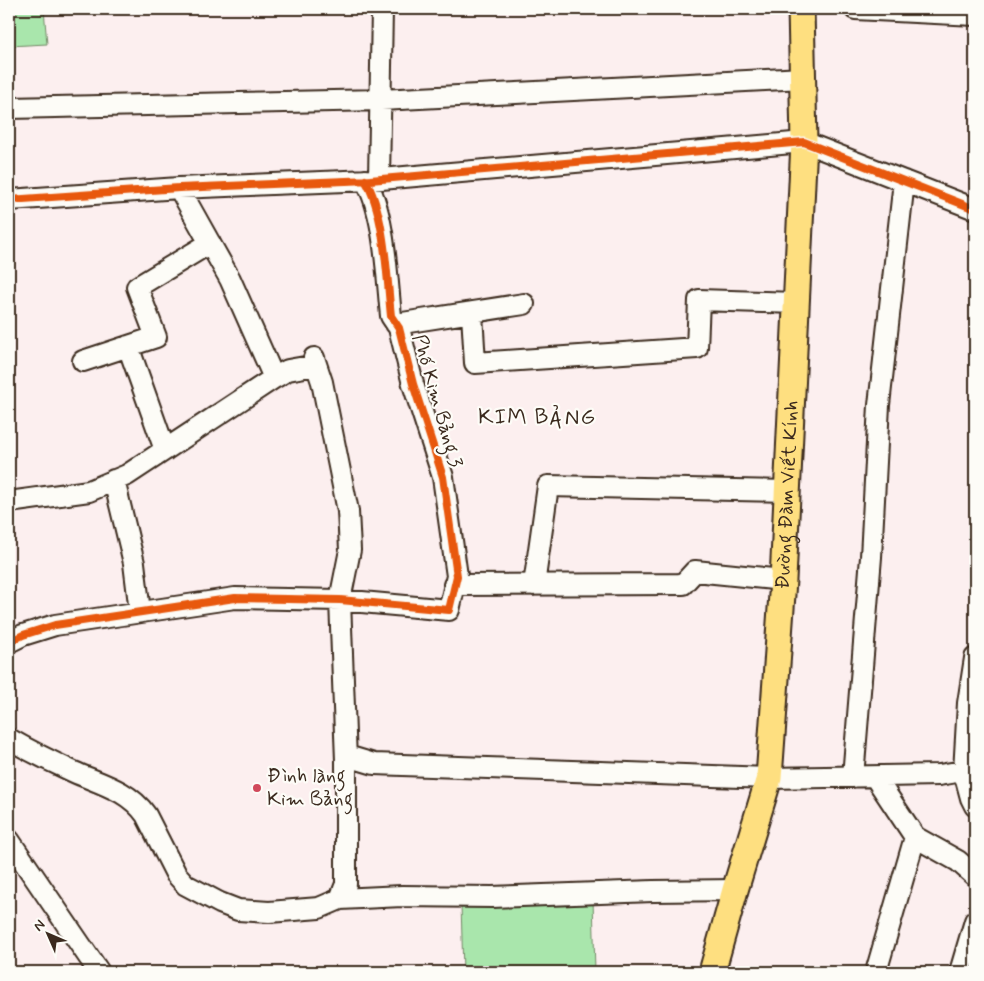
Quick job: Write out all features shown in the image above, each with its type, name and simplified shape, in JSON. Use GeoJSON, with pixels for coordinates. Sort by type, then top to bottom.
{"type":"FeatureCollection","features":[{"type":"Feature","properties":{"kind":"main road","name":"Đường Đàm Viết Kính"},"geometry":{"type":"LineString","coordinates":[[712,972],[769,778],[783,580],[804,142],[801,9]]}},
{"type":"Feature","properties":{"kind":"street"},"geometry":{"type":"LineString","coordinates":[[372,180],[381,100],[382,9]]}},
{"type":"Feature","properties":{"kind":"street"},"geometry":{"type":"LineString","coordinates":[[855,9],[975,15]]}},
{"type":"Feature","properties":{"kind":"street"},"geometry":{"type":"LineString","coordinates":[[9,108],[381,100],[803,78]]}},
{"type":"Feature","properties":{"kind":"street"},"geometry":{"type":"LineString","coordinates":[[9,200],[178,188],[372,180],[804,142],[975,209]]}},
{"type":"Feature","properties":{"kind":"street","name":"Phố Kim Bảng 3"},"geometry":{"type":"LineString","coordinates":[[9,642],[23,635],[55,625],[235,598],[340,600],[449,610],[456,576],[443,476],[413,384],[399,328],[391,316],[380,226],[371,190],[372,180]]}},
{"type":"Feature","properties":{"kind":"street"},"geometry":{"type":"LineString","coordinates":[[853,776],[871,557],[879,405],[904,181]]}},
{"type":"Feature","properties":{"kind":"street"},"geometry":{"type":"LineString","coordinates":[[178,188],[230,279],[274,378]]}},
{"type":"Feature","properties":{"kind":"street"},"geometry":{"type":"LineString","coordinates":[[83,361],[156,337],[137,287],[210,243]]}},
{"type":"Feature","properties":{"kind":"street"},"geometry":{"type":"LineString","coordinates":[[472,314],[475,363],[697,348],[699,300],[797,303]]}},
{"type":"Feature","properties":{"kind":"street"},"geometry":{"type":"LineString","coordinates":[[396,324],[472,314],[524,304]]}},
{"type":"Feature","properties":{"kind":"street"},"geometry":{"type":"LineString","coordinates":[[128,346],[165,450]]}},
{"type":"Feature","properties":{"kind":"street"},"geometry":{"type":"LineString","coordinates":[[9,502],[89,491],[127,475],[274,378],[288,370],[315,361],[322,382],[348,511],[350,550],[340,600],[346,761],[346,884],[340,899]]}},
{"type":"Feature","properties":{"kind":"street"},"geometry":{"type":"LineString","coordinates":[[114,480],[134,563],[140,612]]}},
{"type":"Feature","properties":{"kind":"street"},"geometry":{"type":"LineString","coordinates":[[534,585],[548,486],[787,491]]}},
{"type":"Feature","properties":{"kind":"street"},"geometry":{"type":"LineString","coordinates":[[454,586],[683,584],[695,570],[783,580]]}},
{"type":"Feature","properties":{"kind":"street"},"geometry":{"type":"LineString","coordinates":[[975,658],[968,704],[971,798],[975,806]]}},
{"type":"Feature","properties":{"kind":"street"},"geometry":{"type":"LineString","coordinates":[[9,739],[75,773],[99,781],[129,797],[146,815],[176,874],[186,885],[238,910],[269,912],[319,908],[340,899],[402,896],[492,897],[735,890]]}},
{"type":"Feature","properties":{"kind":"street"},"geometry":{"type":"LineString","coordinates":[[346,761],[354,758],[374,764],[769,778],[939,775],[970,771]]}},
{"type":"Feature","properties":{"kind":"street"},"geometry":{"type":"LineString","coordinates":[[875,777],[915,836],[958,861],[975,876]]}},
{"type":"Feature","properties":{"kind":"street"},"geometry":{"type":"LineString","coordinates":[[876,972],[915,836]]}},
{"type":"Feature","properties":{"kind":"street"},"geometry":{"type":"LineString","coordinates":[[9,840],[99,972]]}},
{"type":"Feature","properties":{"kind":"street"},"geometry":{"type":"LineString","coordinates":[[960,972],[975,921]]}},
{"type":"Feature","properties":{"kind":"green space"},"geometry":{"type":"Polygon","coordinates":[[[9,9],[44,9],[47,44],[9,46],[9,9]]]}},
{"type":"Feature","properties":{"kind":"green space"},"geometry":{"type":"Polygon","coordinates":[[[593,899],[595,972],[463,972],[461,904],[593,899]]]}},
{"type":"Feature","properties":{"kind":"cycle path"},"geometry":{"type":"LineString","coordinates":[[9,200],[179,188],[370,180],[804,142],[975,209]]}},
{"type":"Feature","properties":{"kind":"cycle path"},"geometry":{"type":"LineString","coordinates":[[9,642],[23,635],[55,625],[235,598],[340,600],[449,610],[457,576],[443,477],[413,384],[399,328],[391,316],[381,227],[372,193],[365,180]]}},
{"type":"Feature","properties":{"kind":"place","name":"Đình làng Kim Bảng"},"geometry":{"type":"Point","coordinates":[257,788]}},
{"type":"Feature","properties":{"kind":"district","name":"KIM BẢNG"},"geometry":{"type":"Point","coordinates":[537,418]}}]}
